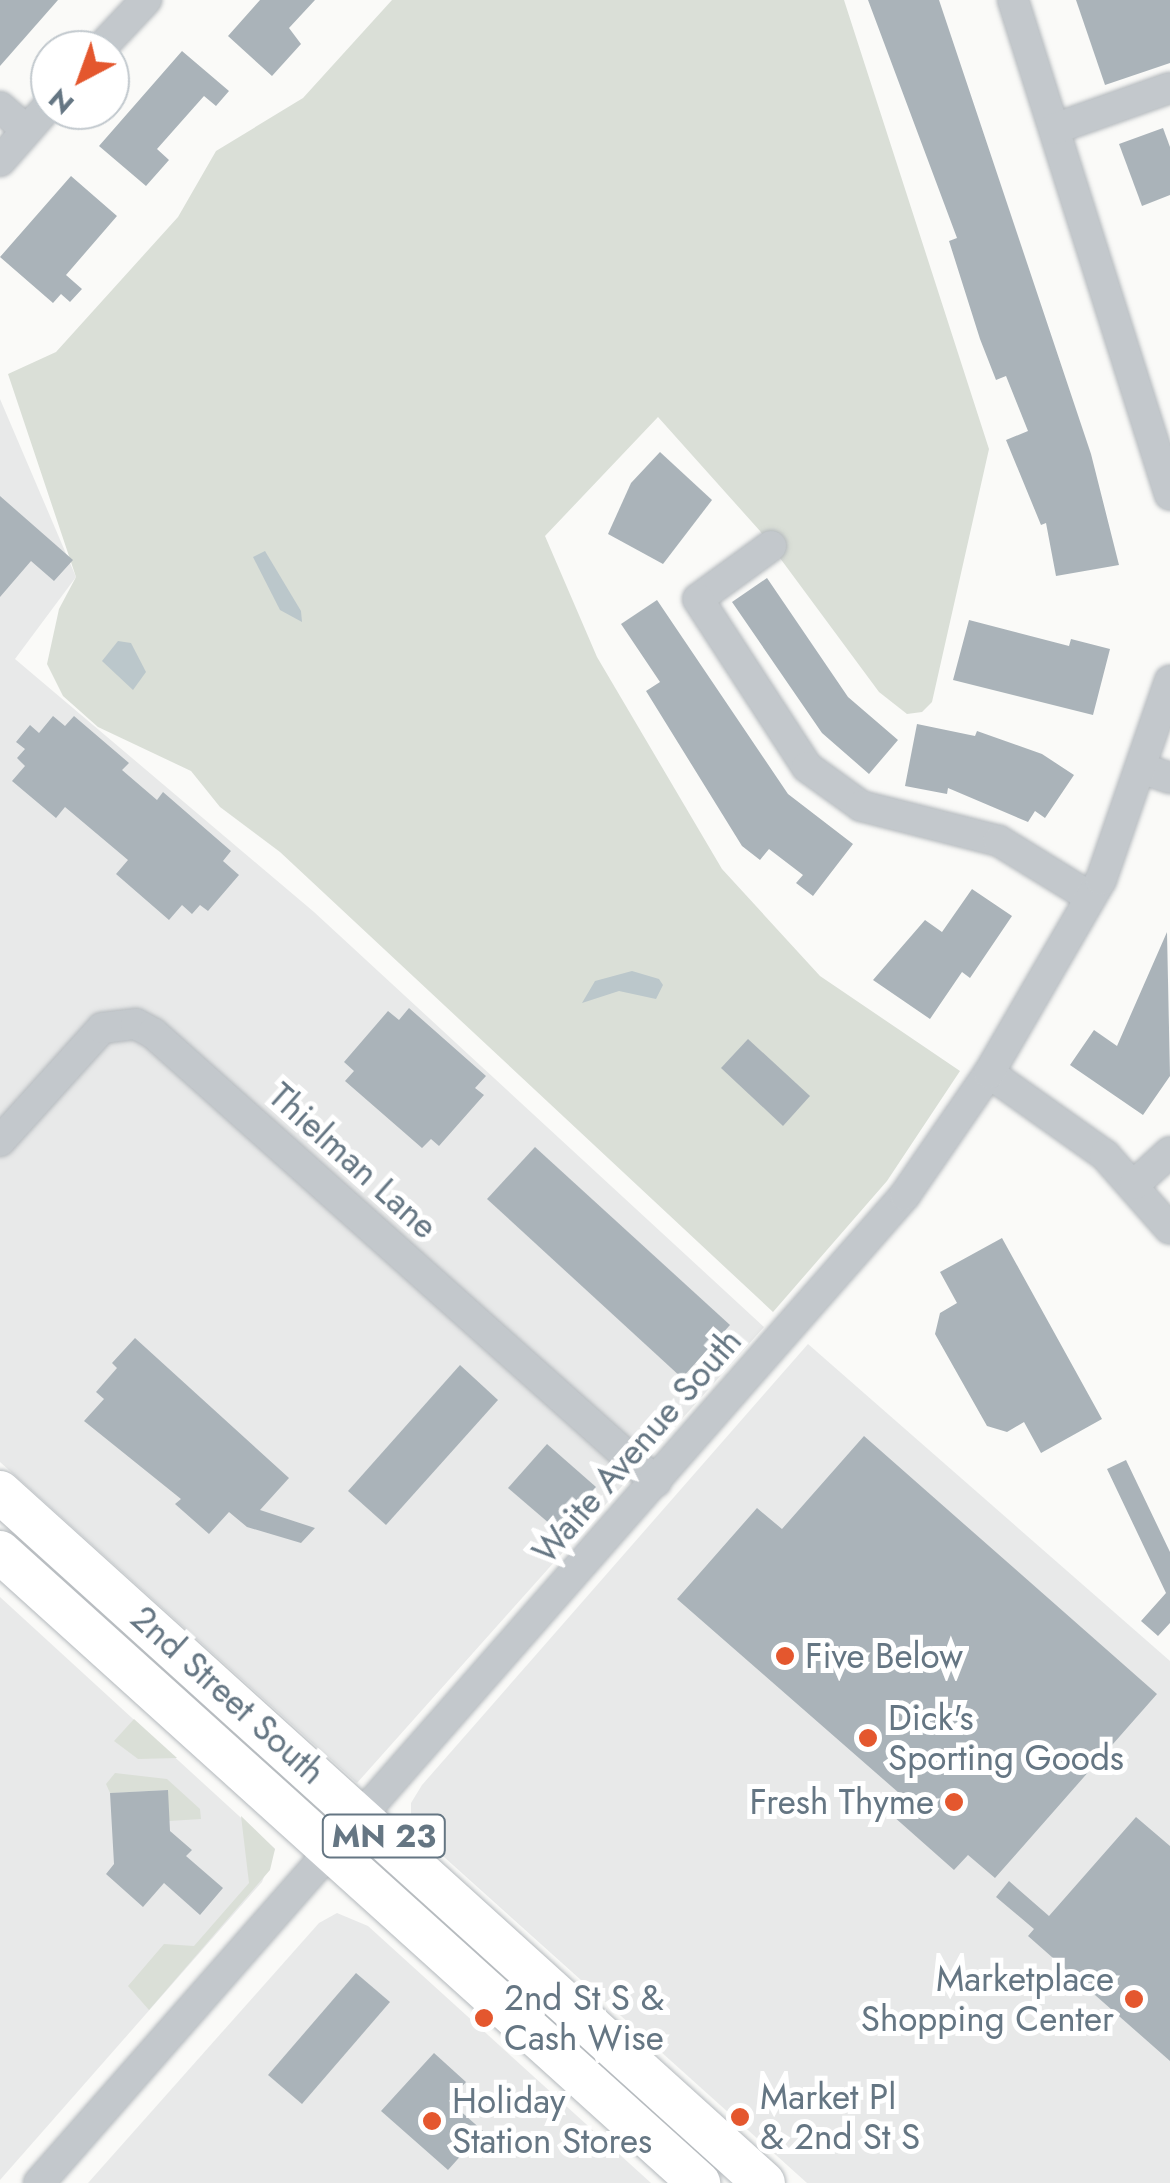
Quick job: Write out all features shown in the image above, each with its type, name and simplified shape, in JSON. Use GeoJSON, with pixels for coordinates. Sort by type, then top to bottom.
{"type":"FeatureCollection","features":[{"type":"Feature","properties":{"kind":"highway","name":"2nd Street South"},"geometry":{"type":"LineString","coordinates":[[0,1492],[362,1815],[764,2183]]}},
{"type":"Feature","properties":{"kind":"highway","name":"2nd Street South"},"geometry":{"type":"LineString","coordinates":[[0,1552],[700,2183]]}},
{"type":"Feature","properties":{"kind":"street"},"geometry":{"type":"LineString","coordinates":[[118,30],[146,0]]}},
{"type":"Feature","properties":{"kind":"street"},"geometry":{"type":"LineString","coordinates":[[1013,0],[1054,128],[1159,419],[1170,495]]}},
{"type":"Feature","properties":{"kind":"street"},"geometry":{"type":"LineString","coordinates":[[1054,128],[1170,88]]}},
{"type":"Feature","properties":{"kind":"street"},"geometry":{"type":"LineString","coordinates":[[0,107],[26,130]]}},
{"type":"Feature","properties":{"kind":"street"},"geometry":{"type":"LineString","coordinates":[[0,161],[30,126]]}},
{"type":"Feature","properties":{"kind":"street"},"geometry":{"type":"LineString","coordinates":[[770,546],[698,599],[807,767],[862,806],[1000,841],[1090,897]]}},
{"type":"Feature","properties":{"kind":"street","name":"Waite Avenue South"},"geometry":{"type":"LineString","coordinates":[[39,2183],[905,1195],[990,1074],[1090,897],[1141,768],[1170,681]]}},
{"type":"Feature","properties":{"kind":"street"},"geometry":{"type":"LineString","coordinates":[[1141,768],[1170,778]]}},
{"type":"Feature","properties":{"kind":"street","name":"Thielman Lane"},"geometry":{"type":"LineString","coordinates":[[0,1141],[102,1028],[136,1024],[656,1482]]}},
{"type":"Feature","properties":{"kind":"street"},"geometry":{"type":"LineString","coordinates":[[990,1074],[1135,1184],[1170,1228]]}},
{"type":"Feature","properties":{"kind":"street"},"geometry":{"type":"LineString","coordinates":[[1135,1184],[1170,1152]]}},
{"type":"Feature","properties":{"kind":"shaded area"},"geometry":{"type":"Polygon","coordinates":[[[392,0],[844,0],[989,449],[932,702],[922,712],[907,714],[879,692],[760,531],[658,417],[545,536],[597,657],[722,869],[820,976],[960,1071],[887,1181],[773,1312],[280,852],[220,807],[191,771],[98,727],[63,696],[47,664],[59,609],[76,577],[8,374],[56,352],[178,217],[216,151],[303,98],[392,0]]]}},
{"type":"Feature","properties":{"kind":"shaded area"},"geometry":{"type":"Polygon","coordinates":[[[0,399],[76,577],[15,659],[314,912],[764,1327],[357,1783],[0,1462],[0,399]]]}},
{"type":"Feature","properties":{"kind":"shaded area"},"geometry":{"type":"Polygon","coordinates":[[[265,551],[301,611],[302,622],[280,610],[253,557],[265,551]]]}},
{"type":"Feature","properties":{"kind":"shaded area"},"geometry":{"type":"Polygon","coordinates":[[[118,641],[131,643],[146,672],[133,690],[102,661],[118,641]]]}},
{"type":"Feature","properties":{"kind":"shaded area"},"geometry":{"type":"Polygon","coordinates":[[[632,971],[659,979],[663,985],[656,999],[619,991],[582,1003],[595,981],[632,971]]]}},
{"type":"Feature","properties":{"kind":"shaded area"},"geometry":{"type":"Polygon","coordinates":[[[808,1344],[1170,1661],[1170,2183],[807,2183],[424,1839],[411,1820],[411,1803],[422,1785],[808,1344]]]}},
{"type":"Feature","properties":{"kind":"shaded area"},"geometry":{"type":"Polygon","coordinates":[[[0,1597],[275,1849],[262,1882],[0,2180],[0,1597]]]}},
{"type":"Feature","properties":{"kind":"shaded area"},"geometry":{"type":"Polygon","coordinates":[[[134,1719],[177,1758],[138,1759],[114,1741],[134,1719]]]}},
{"type":"Feature","properties":{"kind":"shaded area"},"geometry":{"type":"Polygon","coordinates":[[[115,1773],[167,1779],[200,1809],[201,1819],[169,1821],[167,1790],[110,1793],[106,1784],[115,1773]]]}},
{"type":"Feature","properties":{"kind":"shaded area"},"geometry":{"type":"Polygon","coordinates":[[[241,1816],[275,1849],[270,1870],[149,2010],[128,1986],[164,1944],[194,1946],[249,1883],[241,1816]]]}},
{"type":"Feature","properties":{"kind":"shaded area"},"geometry":{"type":"Polygon","coordinates":[[[337,1913],[368,1926],[651,2183],[88,2183],[319,1923],[337,1913]]]}},
{"type":"Feature","properties":{"kind":"building"},"geometry":{"type":"Polygon","coordinates":[[[0,0],[58,0],[30,30],[0,66],[0,0]]]}},
{"type":"Feature","properties":{"kind":"building"},"geometry":{"type":"Polygon","coordinates":[[[260,0],[315,0],[289,28],[301,44],[272,76],[228,36],[260,0]]]}},
{"type":"Feature","properties":{"kind":"building"},"geometry":{"type":"Polygon","coordinates":[[[868,0],[939,0],[1091,454],[1119,565],[1056,576],[1046,523],[1041,525],[1006,440],[1028,431],[1006,376],[996,380],[980,339],[949,241],[957,238],[868,0]]]}},
{"type":"Feature","properties":{"kind":"building"},"geometry":{"type":"Polygon","coordinates":[[[1076,0],[1170,0],[1170,63],[1105,85],[1076,0]]]}},
{"type":"Feature","properties":{"kind":"building"},"geometry":{"type":"Polygon","coordinates":[[[182,51],[229,91],[216,106],[204,96],[157,149],[169,160],[146,186],[99,146],[113,130],[130,130],[130,111],[182,51]]]}},
{"type":"Feature","properties":{"kind":"building"},"geometry":{"type":"Polygon","coordinates":[[[1163,128],[1170,147],[1170,195],[1142,206],[1119,144],[1163,128]]]}},
{"type":"Feature","properties":{"kind":"building"},"geometry":{"type":"Polygon","coordinates":[[[71,176],[117,216],[66,275],[82,289],[70,302],[61,294],[53,303],[0,257],[71,176]]]}},
{"type":"Feature","properties":{"kind":"building"},"geometry":{"type":"Polygon","coordinates":[[[660,452],[712,500],[663,564],[608,534],[631,483],[660,452]]]}},
{"type":"Feature","properties":{"kind":"building"},"geometry":{"type":"Polygon","coordinates":[[[0,496],[73,560],[54,581],[31,561],[0,597],[0,496]]]}},
{"type":"Feature","properties":{"kind":"building"},"geometry":{"type":"Polygon","coordinates":[[[767,578],[848,697],[898,740],[869,774],[822,733],[732,602],[767,578]]]}},
{"type":"Feature","properties":{"kind":"building"},"geometry":{"type":"Polygon","coordinates":[[[657,600],[788,794],[853,844],[813,896],[796,883],[803,875],[769,849],[760,860],[742,846],[646,691],[660,682],[621,624],[657,600]]]}},
{"type":"Feature","properties":{"kind":"building"},"geometry":{"type":"Polygon","coordinates":[[[969,620],[1069,646],[1071,639],[1110,649],[1093,715],[953,680],[969,620]]]}},
{"type":"Feature","properties":{"kind":"building"},"geometry":{"type":"Polygon","coordinates":[[[53,716],[65,726],[74,716],[129,763],[122,770],[157,800],[163,792],[231,851],[223,861],[239,875],[208,911],[200,905],[192,914],[182,905],[169,920],[116,874],[128,860],[65,807],[56,818],[12,781],[25,766],[17,758],[25,749],[16,742],[30,725],[39,733],[53,716]]]}},
{"type":"Feature","properties":{"kind":"building"},"geometry":{"type":"Polygon","coordinates":[[[917,724],[975,736],[977,731],[1042,754],[1074,775],[1045,818],[1035,811],[1028,822],[948,788],[947,794],[905,786],[917,724]]]}},
{"type":"Feature","properties":{"kind":"building"},"geometry":{"type":"Polygon","coordinates":[[[972,889],[1012,916],[970,978],[962,972],[930,1019],[873,980],[925,920],[942,932],[972,889]]]}},
{"type":"Feature","properties":{"kind":"building"},"geometry":{"type":"Polygon","coordinates":[[[1167,932],[1170,1076],[1143,1115],[1070,1065],[1094,1030],[1117,1046],[1167,932]]]}},
{"type":"Feature","properties":{"kind":"building"},"geometry":{"type":"Polygon","coordinates":[[[409,1008],[486,1076],[475,1088],[484,1095],[439,1146],[431,1139],[422,1148],[345,1081],[354,1071],[344,1062],[388,1011],[399,1020],[409,1008]]]}},
{"type":"Feature","properties":{"kind":"building"},"geometry":{"type":"Polygon","coordinates":[[[748,1039],[810,1096],[783,1126],[721,1068],[748,1039]]]}},
{"type":"Feature","properties":{"kind":"building"},"geometry":{"type":"Polygon","coordinates":[[[535,1147],[730,1325],[682,1378],[487,1199],[535,1147]]]}},
{"type":"Feature","properties":{"kind":"building"},"geometry":{"type":"Polygon","coordinates":[[[1002,1238],[1102,1419],[1041,1453],[1024,1422],[1007,1432],[987,1426],[935,1334],[940,1313],[957,1303],[940,1272],[1002,1238]]]}},
{"type":"Feature","properties":{"kind":"building"},"geometry":{"type":"Polygon","coordinates":[[[135,1338],[289,1478],[260,1510],[315,1528],[301,1543],[247,1527],[229,1512],[209,1534],[175,1504],[181,1499],[84,1421],[104,1399],[96,1392],[117,1368],[112,1363],[135,1338]]]}},
{"type":"Feature","properties":{"kind":"building"},"geometry":{"type":"Polygon","coordinates":[[[460,1365],[498,1400],[386,1525],[348,1491],[460,1365]]]}},
{"type":"Feature","properties":{"kind":"building"},"geometry":{"type":"Polygon","coordinates":[[[864,1436],[1157,1694],[995,1878],[968,1855],[954,1870],[893,1816],[907,1800],[677,1599],[757,1508],[782,1529],[864,1436]]]}},
{"type":"Feature","properties":{"kind":"building"},"geometry":{"type":"Polygon","coordinates":[[[547,1444],[596,1487],[557,1530],[508,1488],[547,1444]]]}},
{"type":"Feature","properties":{"kind":"building"},"geometry":{"type":"Polygon","coordinates":[[[1126,1460],[1170,1552],[1170,1623],[1158,1636],[1141,1621],[1166,1593],[1107,1469],[1126,1460]]]}},
{"type":"Feature","properties":{"kind":"building"},"geometry":{"type":"Polygon","coordinates":[[[168,1790],[170,1831],[192,1850],[186,1856],[223,1888],[200,1915],[164,1883],[143,1907],[106,1874],[114,1864],[110,1793],[168,1790]]]}},
{"type":"Feature","properties":{"kind":"building","name":"Marketplace Shopping Center"},"geometry":{"type":"Polygon","coordinates":[[[1136,1817],[1170,1846],[1170,2061],[1028,1936],[1034,1929],[996,1897],[1009,1881],[1049,1916],[1136,1817]]]}},
{"type":"Feature","properties":{"kind":"building"},"geometry":{"type":"Polygon","coordinates":[[[356,1973],[390,2002],[302,2104],[268,2075],[356,1973]]]}},
{"type":"Feature","properties":{"kind":"building","name":"Holiday Station Stores"},"geometry":{"type":"Polygon","coordinates":[[[434,2053],[466,2082],[449,2101],[483,2131],[448,2170],[381,2111],[434,2053]]]}},
{"type":"Feature","properties":{"kind":"place","name":"Five Below"},"geometry":{"type":"Point","coordinates":[785,1656]}},
{"type":"Feature","properties":{"kind":"place","name":"Dick's Sporting Goods"},"geometry":{"type":"Point","coordinates":[868,1738]}},
{"type":"Feature","properties":{"kind":"place","name":"Fresh Thyme"},"geometry":{"type":"Point","coordinates":[954,1802]}},
{"type":"Feature","properties":{"kind":"place","name":"Marketplace Shopping Center"},"geometry":{"type":"Point","coordinates":[1134,1999]}},
{"type":"Feature","properties":{"kind":"place","name":"2nd St S & Cash Wise"},"geometry":{"type":"Point","coordinates":[484,2018]}},
{"type":"Feature","properties":{"kind":"place","name":"Market Pl & 2nd St S"},"geometry":{"type":"Point","coordinates":[740,2117]}},
{"type":"Feature","properties":{"kind":"place","name":"Holiday Station Stores"},"geometry":{"type":"Point","coordinates":[432,2121]}}]}
